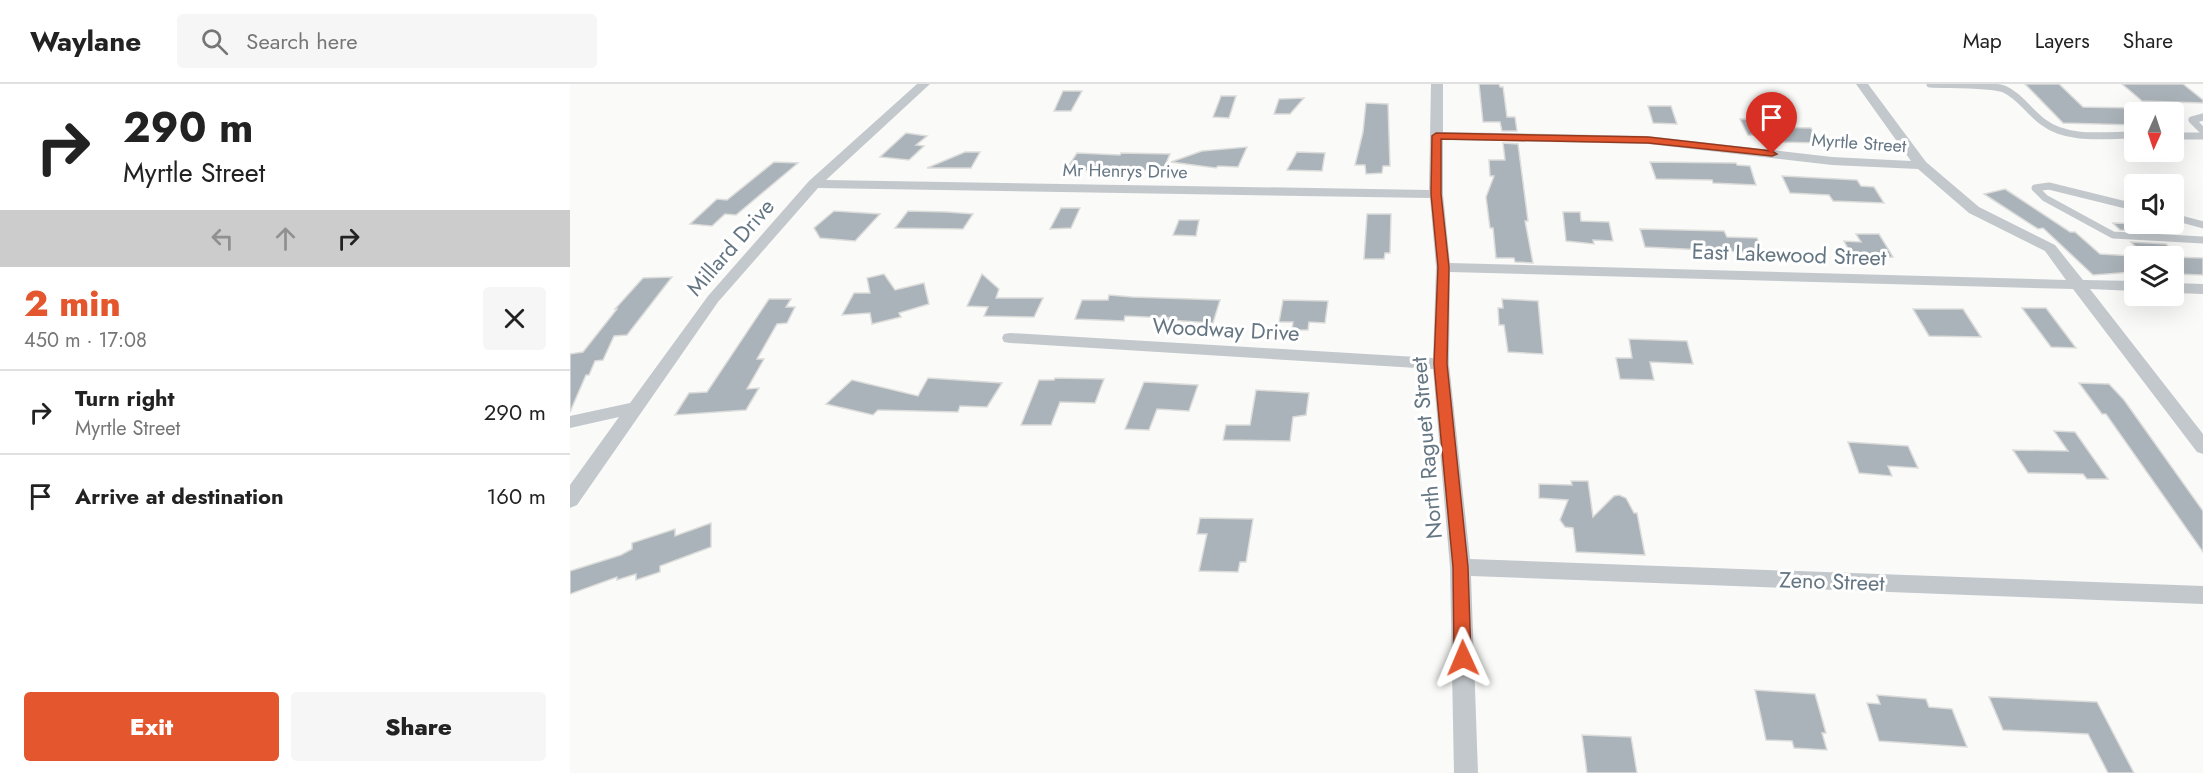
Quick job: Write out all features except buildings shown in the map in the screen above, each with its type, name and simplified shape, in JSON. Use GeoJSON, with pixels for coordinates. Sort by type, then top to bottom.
{"type":"FeatureCollection","features":[{"type":"Feature","properties":{"kind":"street","name":"Millard Drive"},"geometry":{"type":"LineString","coordinates":[[570,500],[633,408],[713,299],[814,184],[924,84]]}},
{"type":"Feature","properties":{"kind":"street"},"geometry":{"type":"LineString","coordinates":[[1428,84],[1437,84]]}},
{"type":"Feature","properties":{"kind":"street","name":"North Raguet Street"},"geometry":{"type":"LineString","coordinates":[[1437,84],[1436,194],[1443,267],[1441,364],[1460,567],[1466,773]]}},
{"type":"Feature","properties":{"kind":"street"},"geometry":{"type":"LineString","coordinates":[[1862,84],[1921,165],[1974,210],[2050,248],[2203,447]]}},
{"type":"Feature","properties":{"kind":"street","name":"Myrtle Street"},"geometry":{"type":"LineString","coordinates":[[1436,136],[1648,140],[1832,161],[1921,165]]}},
{"type":"Feature","properties":{"kind":"street","name":"Mr Henrys Drive"},"geometry":{"type":"LineString","coordinates":[[814,184],[1436,194]]}},
{"type":"Feature","properties":{"kind":"street","name":"East Lakewood Street"},"geometry":{"type":"LineString","coordinates":[[1443,267],[2124,286]]}},
{"type":"Feature","properties":{"kind":"street"},"geometry":{"type":"LineString","coordinates":[[2184,288],[2203,289]]}},
{"type":"Feature","properties":{"kind":"street","name":"Woodway Drive"},"geometry":{"type":"LineString","coordinates":[[1010,338],[1441,364]]}},
{"type":"Feature","properties":{"kind":"street"},"geometry":{"type":"LineString","coordinates":[[570,422],[633,408]]}},
{"type":"Feature","properties":{"kind":"street","name":"Zeno Street"},"geometry":{"type":"LineString","coordinates":[[1460,567],[2203,595]]}},
{"type":"Feature","properties":{"kind":"lane"},"geometry":{"type":"LineString","coordinates":[[1930,84],[2001,88],[2009,91],[2043,123],[2057,132],[2124,135]]}},
{"type":"Feature","properties":{"kind":"lane"},"geometry":{"type":"LineString","coordinates":[[2203,117],[2192,120],[2203,130]]}},
{"type":"Feature","properties":{"kind":"lane"},"geometry":{"type":"LineString","coordinates":[[2184,136],[2203,136]]}},
{"type":"Feature","properties":{"kind":"lane"},"geometry":{"type":"LineString","coordinates":[[2124,205],[2049,186],[2035,188],[2045,198],[2113,235],[2203,240]]}},
{"type":"Feature","properties":{"kind":"lane"},"geometry":{"type":"LineString","coordinates":[[2184,220],[2203,225]]}},
{"type":"Feature","properties":{"kind":"route"},"geometry":{"type":"LineString","coordinates":[[1463,658],[1460,567],[1441,364],[1443,267],[1436,194],[1436,136],[1648,140],[1772,154]]}}]}
